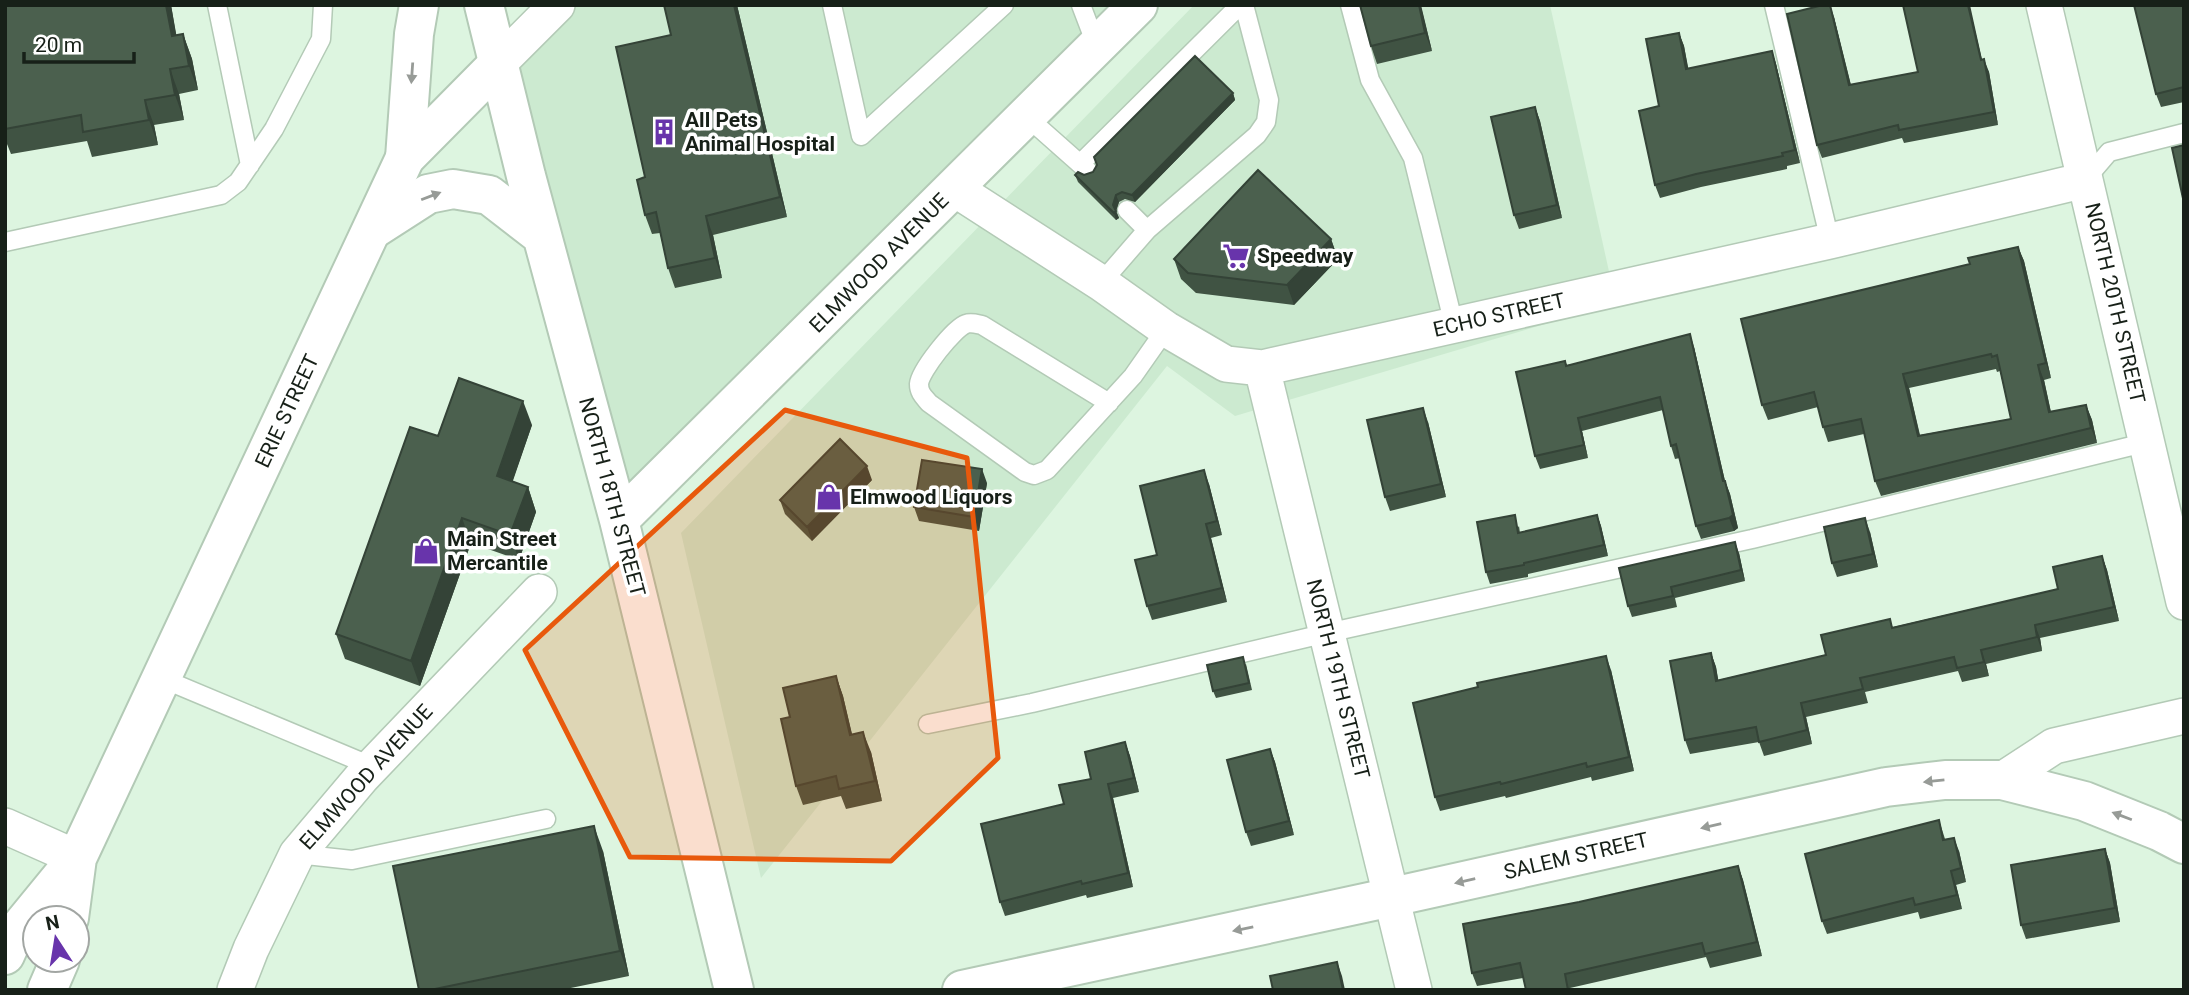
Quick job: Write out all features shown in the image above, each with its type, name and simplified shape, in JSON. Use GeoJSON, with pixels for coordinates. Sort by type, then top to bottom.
{"type":"FeatureCollection","features":[{"type":"Feature","properties":{"kind":"main road"},"geometry":{"type":"LineString","coordinates":[[405,158],[414,34],[419,5]]}},
{"type":"Feature","properties":{"kind":"main road","name":"NORTH 18TH STREET"},"geometry":{"type":"LineString","coordinates":[[484,5],[542,236],[619,520],[734,990]]}},
{"type":"Feature","properties":{"kind":"main road","name":"ELMWOOD AVENUE"},"geometry":{"type":"LineString","coordinates":[[619,520],[1138,5]]}},
{"type":"Feature","properties":{"kind":"main road","name":"ERIE STREET"},"geometry":{"type":"LineString","coordinates":[[5,955],[14,936],[77,858],[405,158],[499,63]]}},
{"type":"Feature","properties":{"kind":"main road"},"geometry":{"type":"LineString","coordinates":[[372,230],[428,194],[453,189],[489,195],[542,236]]}},
{"type":"Feature","properties":{"kind":"main road","name":"SALEM STREET"},"geometry":{"type":"LineString","coordinates":[[962,990],[1039,982],[1392,897],[1886,787],[1945,780],[2002,780],[2084,801],[2160,831],[2184,844]]}},
{"type":"Feature","properties":{"kind":"main road","name":"ERIE STREET"},"geometry":{"type":"LineString","coordinates":[[71,904],[77,858]]}},
{"type":"Feature","properties":{"kind":"street","name":"ERIE STREET"},"geometry":{"type":"LineString","coordinates":[[499,63],[556,5]]}},
{"type":"Feature","properties":{"kind":"street","name":"NORTH 20TH STREET"},"geometry":{"type":"LineString","coordinates":[[2044,5],[2184,602]]}},
{"type":"Feature","properties":{"kind":"street","name":"ECHO STREET"},"geometry":{"type":"LineString","coordinates":[[955,189],[1101,283],[1166,329],[1226,364],[1262,368],[1830,241],[2085,180]]}},
{"type":"Feature","properties":{"kind":"street","name":"NORTH 19TH STREET"},"geometry":{"type":"LineString","coordinates":[[1262,368],[1414,990]]}},
{"type":"Feature","properties":{"kind":"street","name":"ELMWOOD AVENUE"},"geometry":{"type":"LineString","coordinates":[[235,990],[251,949],[297,854],[371,766],[539,592]]}},
{"type":"Feature","properties":{"kind":"street"},"geometry":{"type":"LineString","coordinates":[[2002,780],[2054,746],[2184,716]]}},
{"type":"Feature","properties":{"kind":"street"},"geometry":{"type":"LineString","coordinates":[[5,826],[77,858]]}},
{"type":"Feature","properties":{"kind":"lane"},"geometry":{"type":"LineString","coordinates":[[217,5],[250,165]]}},
{"type":"Feature","properties":{"kind":"lane"},"geometry":{"type":"LineString","coordinates":[[5,242],[221,195],[238,182],[274,129],[321,38],[323,5]]}},
{"type":"Feature","properties":{"kind":"lane"},"geometry":{"type":"LineString","coordinates":[[832,5],[861,136],[1004,5]]}},
{"type":"Feature","properties":{"kind":"lane"},"geometry":{"type":"LineString","coordinates":[[1081,5],[1097,47]]}},
{"type":"Feature","properties":{"kind":"lane"},"geometry":{"type":"LineString","coordinates":[[1027,117],[1084,167],[1242,5],[1269,100],[1266,122],[1257,135],[1147,230],[1101,283]]}},
{"type":"Feature","properties":{"kind":"lane"},"geometry":{"type":"LineString","coordinates":[[1350,5],[1370,80],[1413,158],[1454,325]]}},
{"type":"Feature","properties":{"kind":"lane"},"geometry":{"type":"LineString","coordinates":[[1774,5],[1830,241]]}},
{"type":"Feature","properties":{"kind":"lane"},"geometry":{"type":"LineString","coordinates":[[2085,180],[2109,152],[2184,133]]}},
{"type":"Feature","properties":{"kind":"lane"},"geometry":{"type":"LineString","coordinates":[[1127,210],[1147,230]]}},
{"type":"Feature","properties":{"kind":"lane"},"geometry":{"type":"LineString","coordinates":[[1109,403],[982,325],[968,323],[957,329],[923,370],[919,383],[921,394],[929,403],[1025,472],[1034,475],[1047,470],[1109,403],[1133,376],[1166,329]]}},
{"type":"Feature","properties":{"kind":"lane"},"geometry":{"type":"LineString","coordinates":[[928,724],[1032,703],[1327,633],[1752,538],[2148,442]]}},
{"type":"Feature","properties":{"kind":"lane"},"geometry":{"type":"LineString","coordinates":[[161,678],[371,766]]}},
{"type":"Feature","properties":{"kind":"lane"},"geometry":{"type":"LineString","coordinates":[[297,854],[352,860],[546,819]]}},
{"type":"Feature","properties":{"kind":"highlighted area"},"geometry":{"type":"Polygon","coordinates":[[[785,410],[967,458],[998,758],[891,861],[630,857],[525,650],[785,410]]]}},
{"type":"Feature","properties":{"kind":"shaded area"},"geometry":{"type":"Polygon","coordinates":[[[557,5],[1138,5],[619,520],[499,63],[557,5]]]}},
{"type":"Feature","properties":{"kind":"shaded area"},"geometry":{"type":"Polygon","coordinates":[[[1194,5],[1550,5],[1616,303],[1235,416],[1167,366],[761,878],[681,533],[1194,5]]]}},
{"type":"Feature","properties":{"kind":"building"},"geometry":{"type":"Polygon","coordinates":[[[5,5],[166,5],[172,36],[183,34],[189,66],[170,69],[175,95],[145,100],[149,120],[83,132],[81,115],[5,129],[5,5]]]}},
{"type":"Feature","properties":{"kind":"building"},"geometry":{"type":"Polygon","coordinates":[[[664,5],[734,5],[780,197],[706,216],[715,258],[668,268],[656,212],[645,215],[637,180],[645,177],[616,47],[671,35],[664,5]]]}},
{"type":"Feature","properties":{"kind":"building"},"geometry":{"type":"Polygon","coordinates":[[[1360,5],[1419,5],[1425,33],[1371,46],[1360,5]]]}},
{"type":"Feature","properties":{"kind":"building"},"geometry":{"type":"Polygon","coordinates":[[[1830,5],[1849,85],[1918,72],[1903,5],[1968,5],[1981,60],[1984,59],[1994,112],[1899,130],[1898,125],[1817,145],[1787,14],[1830,5]]]}},
{"type":"Feature","properties":{"kind":"building"},"geometry":{"type":"Polygon","coordinates":[[[2134,5],[2184,5],[2184,87],[2156,94],[2134,5]]]}},
{"type":"Feature","properties":{"kind":"building"},"geometry":{"type":"Polygon","coordinates":[[[1679,33],[1686,69],[1772,51],[1795,150],[1782,153],[1783,156],[1655,185],[1639,111],[1659,106],[1646,39],[1679,33]]]}},
{"type":"Feature","properties":{"kind":"building"},"geometry":{"type":"Polygon","coordinates":[[[1195,56],[1233,93],[1132,195],[1122,192],[1116,195],[1114,213],[1075,175],[1078,172],[1084,175],[1093,172],[1097,165],[1094,157],[1195,56]]]}},
{"type":"Feature","properties":{"kind":"building"},"geometry":{"type":"Polygon","coordinates":[[[1535,107],[1557,205],[1514,215],[1491,117],[1535,107]]]}},
{"type":"Feature","properties":{"kind":"building"},"geometry":{"type":"Polygon","coordinates":[[[2184,145],[2184,203],[2172,148],[2184,145]]]}},
{"type":"Feature","properties":{"kind":"building"},"geometry":{"type":"Polygon","coordinates":[[[1258,170],[1331,239],[1287,285],[1188,273],[1174,259],[1258,170]]]}},
{"type":"Feature","properties":{"kind":"building"},"geometry":{"type":"Polygon","coordinates":[[[2018,247],[2046,363],[2038,365],[2049,412],[2086,405],[2091,428],[1875,481],[1861,419],[1823,427],[1814,392],[1762,405],[1741,319],[1970,264],[1968,258],[2018,247]],[[1991,354],[1903,374],[1918,436],[2011,419],[1997,355],[1992,357],[1991,354]]]}},
{"type":"Feature","properties":{"kind":"building"},"geometry":{"type":"Polygon","coordinates":[[[1690,334],[1733,515],[1696,526],[1676,444],[1671,446],[1660,397],[1578,418],[1584,445],[1535,456],[1516,372],[1565,361],[1566,366],[1690,334]]]}},
{"type":"Feature","properties":{"kind":"building","name":"Main Street Mercantile"},"geometry":{"type":"Polygon","coordinates":[[[459,378],[523,401],[497,476],[528,487],[510,535],[462,518],[411,661],[336,634],[410,427],[438,436],[459,378]]]}},
{"type":"Feature","properties":{"kind":"building"},"geometry":{"type":"Polygon","coordinates":[[[1423,408],[1441,484],[1385,497],[1367,420],[1423,408]]]}},
{"type":"Feature","properties":{"kind":"building","name":"Elmwood Liquors"},"geometry":{"type":"Polygon","coordinates":[[[840,439],[867,466],[807,527],[780,500],[840,439]]]}},
{"type":"Feature","properties":{"kind":"building"},"geometry":{"type":"Polygon","coordinates":[[[922,460],[982,469],[974,517],[914,507],[922,460]]]}},
{"type":"Feature","properties":{"kind":"building"},"geometry":{"type":"Polygon","coordinates":[[[1204,470],[1217,521],[1206,524],[1222,588],[1147,606],[1135,560],[1157,555],[1140,486],[1204,470]]]}},
{"type":"Feature","properties":{"kind":"building"},"geometry":{"type":"Polygon","coordinates":[[[1515,515],[1518,533],[1597,515],[1604,545],[1486,572],[1477,522],[1515,515]]]}},
{"type":"Feature","properties":{"kind":"building"},"geometry":{"type":"Polygon","coordinates":[[[1865,518],[1873,554],[1832,563],[1824,527],[1865,518]]]}},
{"type":"Feature","properties":{"kind":"building"},"geometry":{"type":"Polygon","coordinates":[[[1735,542],[1741,570],[1671,587],[1673,596],[1628,606],[1619,568],[1735,542]]]}},
{"type":"Feature","properties":{"kind":"building"},"geometry":{"type":"Polygon","coordinates":[[[2102,556],[2114,607],[2035,625],[2037,637],[1981,650],[1984,662],[1957,668],[1954,657],[1860,678],[1863,689],[1801,703],[1807,730],[1759,742],[1756,727],[1685,740],[1670,661],[1711,653],[1716,681],[1826,655],[1821,635],[1890,619],[1892,628],[2058,589],[2053,567],[2102,556]]]}},
{"type":"Feature","properties":{"kind":"building"},"geometry":{"type":"Polygon","coordinates":[[[1606,656],[1629,757],[1587,767],[1586,763],[1435,797],[1413,703],[1478,687],[1477,683],[1606,656]]]}},
{"type":"Feature","properties":{"kind":"building"},"geometry":{"type":"Polygon","coordinates":[[[1243,657],[1249,683],[1213,691],[1207,665],[1243,657]]]}},
{"type":"Feature","properties":{"kind":"building"},"geometry":{"type":"Polygon","coordinates":[[[836,676],[850,735],[863,732],[875,781],[839,789],[836,776],[796,786],[781,719],[790,717],[783,688],[836,676]]]}},
{"type":"Feature","properties":{"kind":"building"},"geometry":{"type":"Polygon","coordinates":[[[1125,742],[1134,778],[1108,784],[1128,873],[1082,884],[1081,881],[1000,902],[981,824],[1064,804],[1059,785],[1091,779],[1085,752],[1125,742]]]}},
{"type":"Feature","properties":{"kind":"building"},"geometry":{"type":"Polygon","coordinates":[[[1270,749],[1289,821],[1246,832],[1227,760],[1270,749]]]}},
{"type":"Feature","properties":{"kind":"building"},"geometry":{"type":"Polygon","coordinates":[[[1939,820],[1943,840],[1954,838],[1961,868],[1951,871],[1957,895],[1915,905],[1913,898],[1822,921],[1805,854],[1939,820]]]}},
{"type":"Feature","properties":{"kind":"building"},"geometry":{"type":"Polygon","coordinates":[[[594,826],[620,951],[419,990],[393,866],[594,826]]]}},
{"type":"Feature","properties":{"kind":"building"},"geometry":{"type":"Polygon","coordinates":[[[2105,849],[2115,908],[2021,925],[2011,865],[2105,849]]]}},
{"type":"Feature","properties":{"kind":"building"},"geometry":{"type":"Polygon","coordinates":[[[1738,866],[1757,942],[1705,954],[1702,943],[1565,974],[1568,990],[1526,990],[1520,963],[1472,973],[1463,924],[1579,902],[1738,866]]]}},
{"type":"Feature","properties":{"kind":"building"},"geometry":{"type":"Polygon","coordinates":[[[1337,962],[1343,990],[1273,990],[1270,976],[1337,962]]]}},
{"type":"Feature","properties":{"kind":"place","name":"All Pets Animal Hospital"},"geometry":{"type":"Point","coordinates":[664,132]}},
{"type":"Feature","properties":{"kind":"place","name":"Speedway"},"geometry":{"type":"Point","coordinates":[1236,256]}},
{"type":"Feature","properties":{"kind":"place","name":"Elmwood Liquors"},"geometry":{"type":"Point","coordinates":[829,497]}},
{"type":"Feature","properties":{"kind":"place","name":"Main Street Mercantile"},"geometry":{"type":"Point","coordinates":[426,551]}}]}
